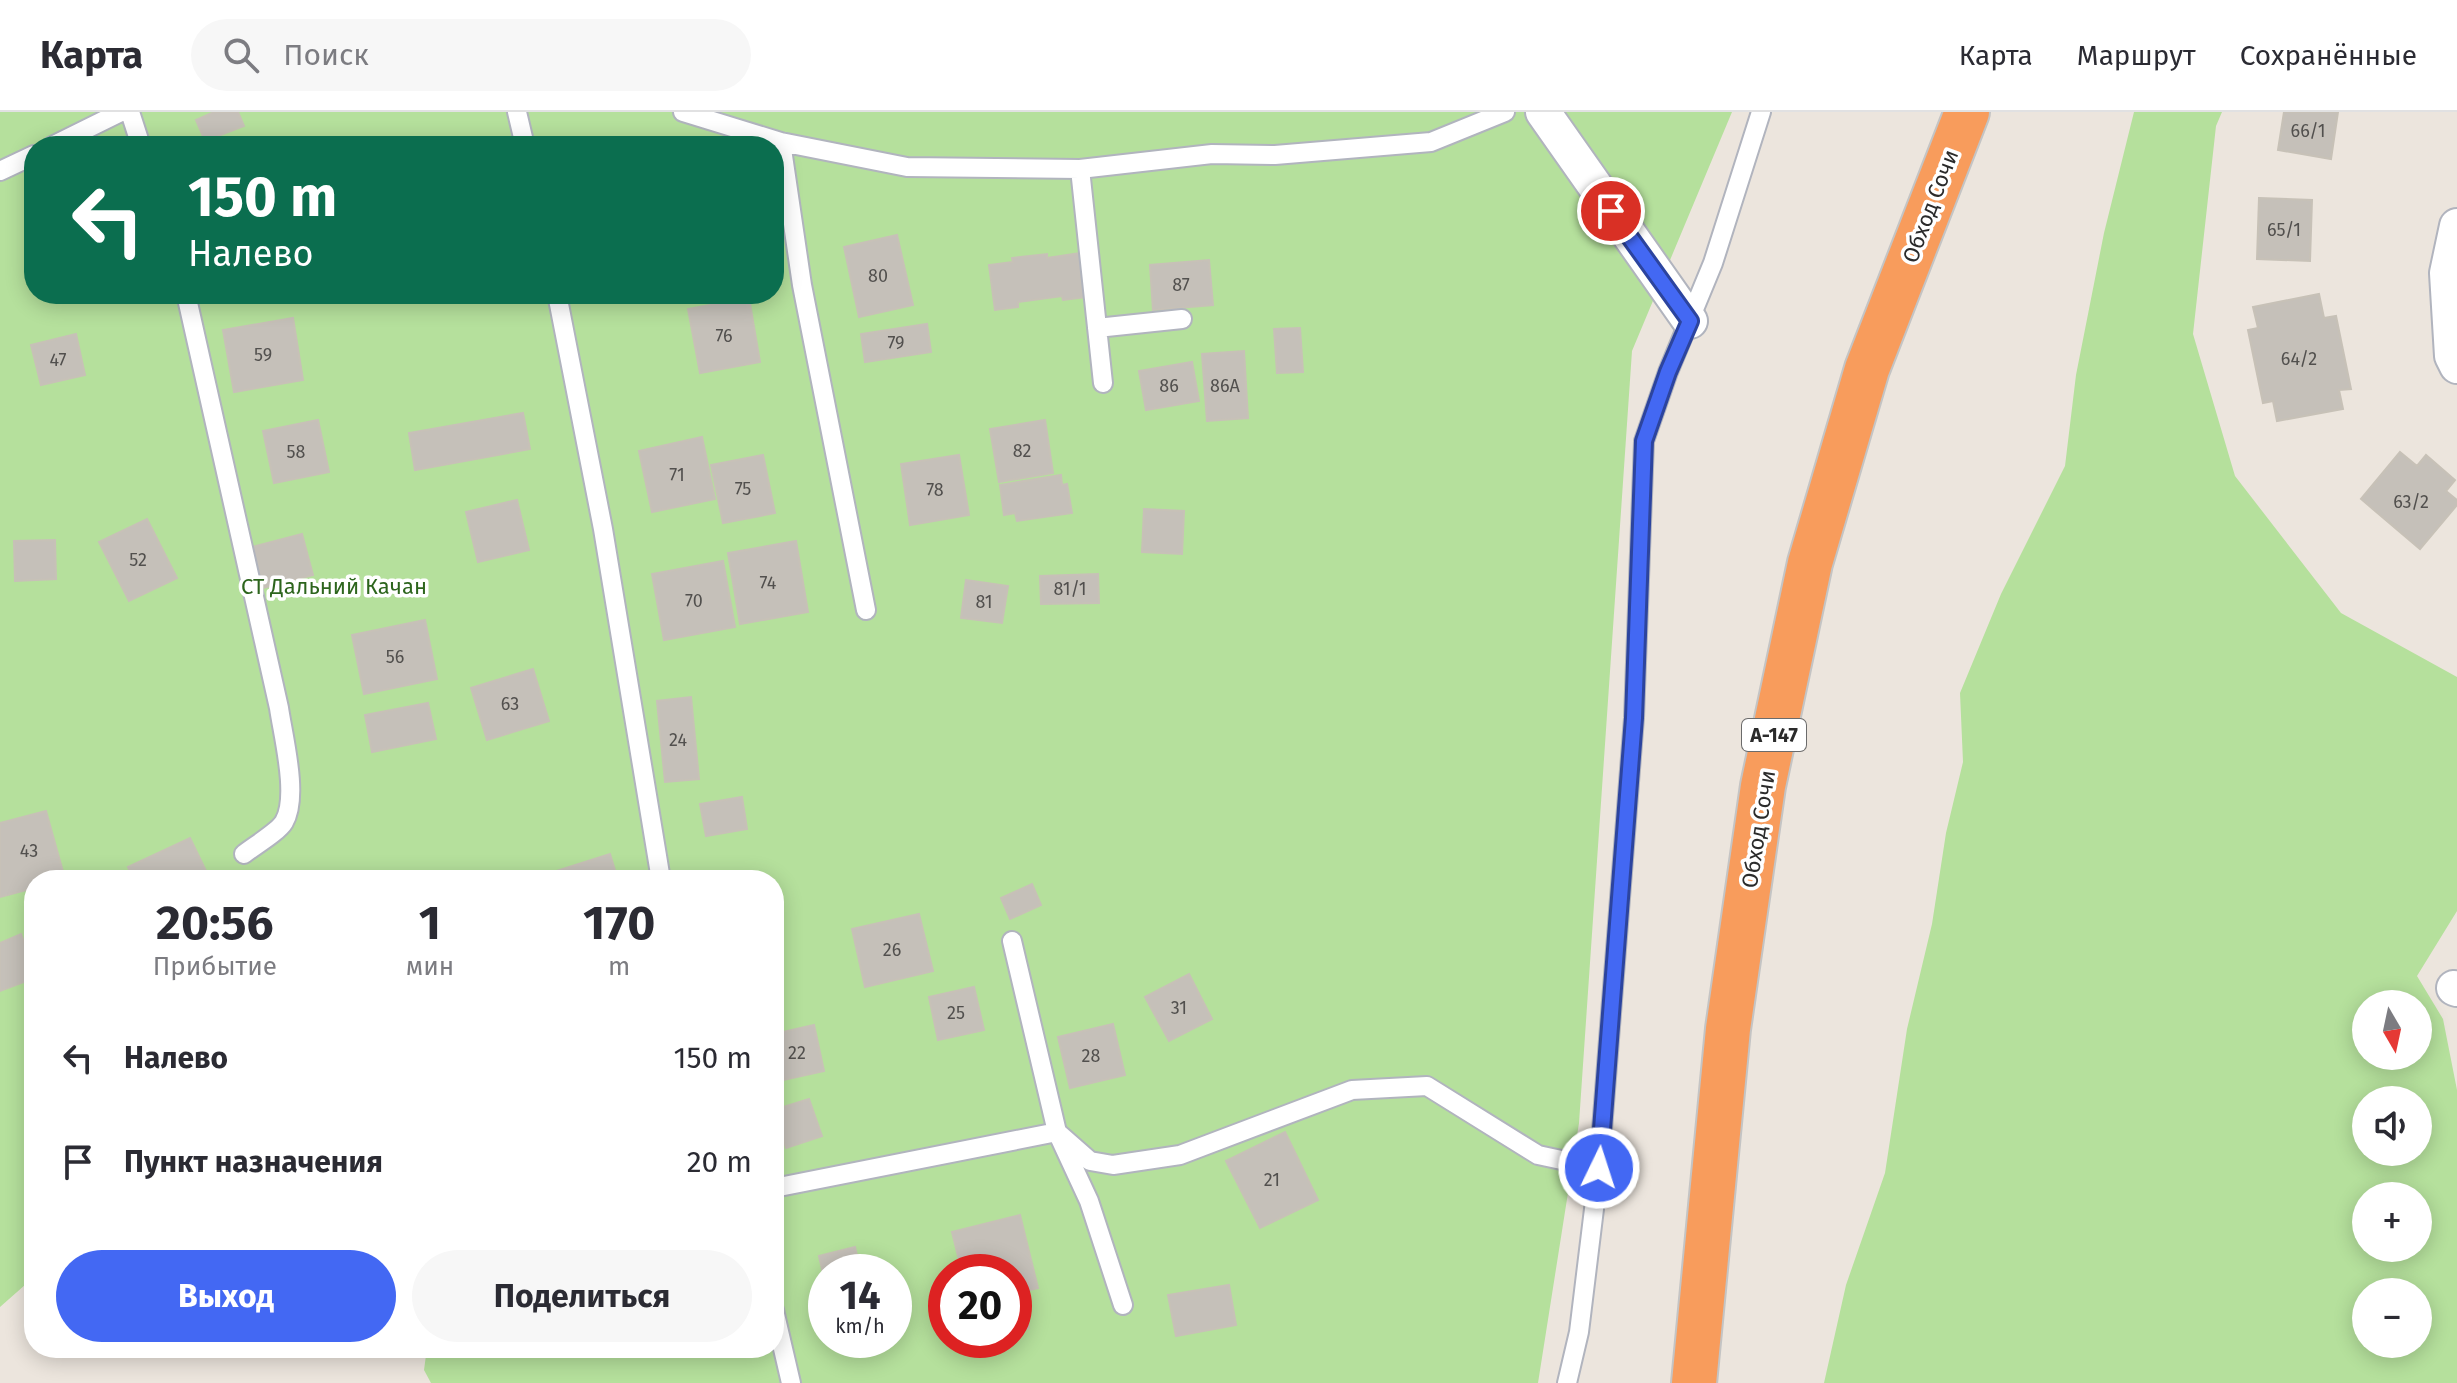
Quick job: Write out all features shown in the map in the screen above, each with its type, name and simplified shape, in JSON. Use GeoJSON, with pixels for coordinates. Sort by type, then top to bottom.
{"type":"FeatureCollection","features":[{"type":"Feature","properties":{"kind":"highway","name":"Обход Сочи"},"geometry":{"type":"LineString","coordinates":[[1694,1383],[1728,1029],[1763,786],[1810,563],[1867,369],[1967,112]]}},
{"type":"Feature","properties":{"kind":"street"},"geometry":{"type":"LineString","coordinates":[[1543,112],[1690,321]]}},
{"type":"Feature","properties":{"kind":"street"},"geometry":{"type":"LineString","coordinates":[[2457,226],[2447,273],[2452,356],[2457,366]]}},
{"type":"Feature","properties":{"kind":"lane"},"geometry":{"type":"LineString","coordinates":[[72,136],[121,112]]}},
{"type":"Feature","properties":{"kind":"lane"},"geometry":{"type":"LineString","coordinates":[[130,112],[138,136]]}},
{"type":"Feature","properties":{"kind":"lane"},"geometry":{"type":"LineString","coordinates":[[517,112],[523,136]]}},
{"type":"Feature","properties":{"kind":"lane"},"geometry":{"type":"LineString","coordinates":[[683,112],[761,136]]}},
{"type":"Feature","properties":{"kind":"lane"},"geometry":{"type":"LineString","coordinates":[[784,143],[907,167],[1080,169],[1212,154],[1275,155],[1431,142],[1505,112]]}},
{"type":"Feature","properties":{"kind":"lane"},"geometry":{"type":"LineString","coordinates":[[1567,1383],[1579,1332],[1599,1168],[1634,718],[1644,441],[1668,372],[1713,263],[1761,112]]}},
{"type":"Feature","properties":{"kind":"lane"},"geometry":{"type":"LineString","coordinates":[[0,171],[24,160]]}},
{"type":"Feature","properties":{"kind":"lane"},"geometry":{"type":"LineString","coordinates":[[784,162],[802,285],[866,610]]}},
{"type":"Feature","properties":{"kind":"lane"},"geometry":{"type":"LineString","coordinates":[[1080,169],[1103,383]]}},
{"type":"Feature","properties":{"kind":"lane"},"geometry":{"type":"LineString","coordinates":[[188,304],[279,708],[289,778],[291,800],[284,823],[244,854]]}},
{"type":"Feature","properties":{"kind":"lane"},"geometry":{"type":"LineString","coordinates":[[559,304],[603,529],[659,870]]}},
{"type":"Feature","properties":{"kind":"lane"},"geometry":{"type":"LineString","coordinates":[[1097,328],[1182,319]]}},
{"type":"Feature","properties":{"kind":"lane"},"geometry":{"type":"LineString","coordinates":[[1012,941],[1057,1132],[1089,1201],[1123,1305]]}},
{"type":"Feature","properties":{"kind":"lane"},"geometry":{"type":"LineString","coordinates":[[1057,1132],[1090,1161],[1113,1165],[1180,1155],[1352,1090],[1427,1086],[1538,1155],[1599,1168]]}},
{"type":"Feature","properties":{"kind":"lane"},"geometry":{"type":"LineString","coordinates":[[784,1186],[1057,1132]]}},
{"type":"Feature","properties":{"kind":"lane"},"geometry":{"type":"LineString","coordinates":[[784,1353],[791,1383]]}},
{"type":"Feature","properties":{"kind":"green space","name":"СТ Дальний Качан"},"geometry":{"type":"Polygon","coordinates":[[[0,112],[1732,112],[1632,351],[1579,1123],[1538,1383],[431,1383],[424,1370],[426,1358],[784,1358],[784,870],[24,870],[24,1286],[0,1307],[0,112]]]}},
{"type":"Feature","properties":{"kind":"green space"},"geometry":{"type":"Polygon","coordinates":[[[2134,112],[2222,112],[2216,126],[2193,334],[2235,476],[2341,613],[2457,677],[2457,911],[2417,976],[2425,990],[2352,990],[2352,1070],[2432,1070],[2432,1001],[2443,1019],[2457,1090],[2457,1383],[1824,1383],[1846,1285],[1885,1173],[1907,1029],[1932,924],[1946,833],[1963,762],[1960,693],[2001,594],[2065,466],[2076,375],[2104,233],[2134,112]]]}},
{"type":"Feature","properties":{"kind":"building"},"geometry":{"type":"Polygon","coordinates":[[[214,112],[238,112],[244,126],[218,136],[203,136],[196,120],[214,112]]]}},
{"type":"Feature","properties":{"kind":"building"},"geometry":{"type":"Polygon","coordinates":[[[2284,112],[2338,112],[2331,159],[2278,150],[2284,112]]]}},
{"type":"Feature","properties":{"kind":"building"},"geometry":{"type":"Polygon","coordinates":[[[2259,198],[2312,200],[2310,261],[2257,259],[2259,198]]]}},
{"type":"Feature","properties":{"kind":"building"},"geometry":{"type":"Polygon","coordinates":[[[897,235],[913,305],[859,317],[844,247],[897,235]]]}},
{"type":"Feature","properties":{"kind":"building"},"geometry":{"type":"Polygon","coordinates":[[[1081,253],[1087,297],[1063,300],[1062,296],[1018,302],[1018,307],[995,310],[989,265],[1013,262],[1012,258],[1047,254],[1047,258],[1081,253]]]}},
{"type":"Feature","properties":{"kind":"building"},"geometry":{"type":"Polygon","coordinates":[[[1209,260],[1213,305],[1153,310],[1150,265],[1209,260]]]}},
{"type":"Feature","properties":{"kind":"building"},"geometry":{"type":"Polygon","coordinates":[[[2319,294],[2324,318],[2336,316],[2351,389],[2339,390],[2343,409],[2277,421],[2273,401],[2263,403],[2248,330],[2258,328],[2253,307],[2319,294]]]}},
{"type":"Feature","properties":{"kind":"building"},"geometry":{"type":"Polygon","coordinates":[[[716,304],[750,304],[760,362],[700,373],[688,309],[716,304]]]}},
{"type":"Feature","properties":{"kind":"building"},"geometry":{"type":"Polygon","coordinates":[[[293,318],[303,380],[234,392],[223,330],[293,318]]]}},
{"type":"Feature","properties":{"kind":"building"},"geometry":{"type":"Polygon","coordinates":[[[927,324],[931,352],[865,362],[861,334],[927,324]]]}},
{"type":"Feature","properties":{"kind":"building"},"geometry":{"type":"Polygon","coordinates":[[[1300,328],[1303,372],[1277,373],[1274,329],[1300,328]]]}},
{"type":"Feature","properties":{"kind":"building"},"geometry":{"type":"Polygon","coordinates":[[[76,334],[85,375],[41,385],[31,345],[76,334]]]}},
{"type":"Feature","properties":{"kind":"building"},"geometry":{"type":"Polygon","coordinates":[[[1244,351],[1248,418],[1207,421],[1202,354],[1244,351]]]}},
{"type":"Feature","properties":{"kind":"building"},"geometry":{"type":"Polygon","coordinates":[[[1192,362],[1199,401],[1146,410],[1139,371],[1192,362]]]}},
{"type":"Feature","properties":{"kind":"building"},"geometry":{"type":"Polygon","coordinates":[[[523,413],[530,449],[415,470],[409,433],[523,413]]]}},
{"type":"Feature","properties":{"kind":"building"},"geometry":{"type":"Polygon","coordinates":[[[318,420],[329,472],[274,483],[263,431],[318,420]]]}},
{"type":"Feature","properties":{"kind":"building"},"geometry":{"type":"Polygon","coordinates":[[[1045,420],[1053,473],[999,482],[990,429],[1045,420]]]}},
{"type":"Feature","properties":{"kind":"building"},"geometry":{"type":"Polygon","coordinates":[[[702,437],[715,499],[652,512],[639,451],[702,437]]]}},
{"type":"Feature","properties":{"kind":"building"},"geometry":{"type":"Polygon","coordinates":[[[2400,452],[2417,466],[2426,455],[2455,480],[2446,491],[2457,500],[2457,505],[2420,549],[2361,499],[2400,452]]]}},
{"type":"Feature","properties":{"kind":"building"},"geometry":{"type":"Polygon","coordinates":[[[763,455],[775,513],[723,523],[711,465],[763,455]]]}},
{"type":"Feature","properties":{"kind":"building"},"geometry":{"type":"Polygon","coordinates":[[[959,455],[969,515],[910,525],[901,464],[959,455]]]}},
{"type":"Feature","properties":{"kind":"building"},"geometry":{"type":"Polygon","coordinates":[[[1061,475],[1062,485],[1067,484],[1072,513],[1017,521],[1015,513],[1004,515],[1000,485],[1061,475]]]}},
{"type":"Feature","properties":{"kind":"building"},"geometry":{"type":"Polygon","coordinates":[[[517,500],[529,550],[478,562],[466,512],[517,500]]]}},
{"type":"Feature","properties":{"kind":"building"},"geometry":{"type":"Polygon","coordinates":[[[1144,509],[1184,511],[1182,554],[1142,552],[1144,509]]]}},
{"type":"Feature","properties":{"kind":"building"},"geometry":{"type":"Polygon","coordinates":[[[147,519],[177,578],[129,601],[99,542],[147,519]]]}},
{"type":"Feature","properties":{"kind":"building"},"geometry":{"type":"Polygon","coordinates":[[[302,534],[313,575],[259,589],[248,548],[302,534]]]}},
{"type":"Feature","properties":{"kind":"building"},"geometry":{"type":"Polygon","coordinates":[[[55,540],[56,579],[15,581],[14,541],[55,540]]]}},
{"type":"Feature","properties":{"kind":"building"},"geometry":{"type":"Polygon","coordinates":[[[796,541],[808,612],[740,624],[728,553],[796,541]]]}},
{"type":"Feature","properties":{"kind":"building"},"geometry":{"type":"Polygon","coordinates":[[[723,561],[735,627],[664,640],[652,574],[723,561]]]}},
{"type":"Feature","properties":{"kind":"building"},"geometry":{"type":"Polygon","coordinates":[[[1098,574],[1099,603],[1041,604],[1040,576],[1098,574]]]}},
{"type":"Feature","properties":{"kind":"building"},"geometry":{"type":"Polygon","coordinates":[[[966,580],[1008,586],[1002,623],[961,618],[966,580]]]}},
{"type":"Feature","properties":{"kind":"building"},"geometry":{"type":"Polygon","coordinates":[[[425,620],[437,679],[364,694],[352,635],[425,620]]]}},
{"type":"Feature","properties":{"kind":"building"},"geometry":{"type":"Polygon","coordinates":[[[533,669],[549,721],[487,740],[471,688],[533,669]]]}},
{"type":"Feature","properties":{"kind":"building"},"geometry":{"type":"Polygon","coordinates":[[[691,697],[699,779],[665,782],[657,701],[691,697]]]}},
{"type":"Feature","properties":{"kind":"building"},"geometry":{"type":"Polygon","coordinates":[[[428,703],[436,739],[372,752],[365,715],[428,703]]]}},
{"type":"Feature","properties":{"kind":"building"},"geometry":{"type":"Polygon","coordinates":[[[742,797],[747,829],[706,836],[700,804],[742,797]]]}},
{"type":"Feature","properties":{"kind":"building"},"geometry":{"type":"Polygon","coordinates":[[[46,811],[62,870],[24,870],[24,891],[0,897],[0,823],[46,811]]]}},
{"type":"Feature","properties":{"kind":"building"},"geometry":{"type":"Polygon","coordinates":[[[190,838],[206,870],[129,870],[128,867],[190,838]]]}},
{"type":"Feature","properties":{"kind":"building"},"geometry":{"type":"Polygon","coordinates":[[[610,854],[615,870],[560,870],[610,854]]]}},
{"type":"Feature","properties":{"kind":"building"},"geometry":{"type":"Polygon","coordinates":[[[1032,884],[1041,905],[1010,919],[1001,898],[1032,884]]]}},
{"type":"Feature","properties":{"kind":"building"},"geometry":{"type":"Polygon","coordinates":[[[919,914],[933,971],[865,987],[852,929],[919,914]]]}},
{"type":"Feature","properties":{"kind":"building"},"geometry":{"type":"Polygon","coordinates":[[[21,934],[24,942],[24,982],[0,991],[0,943],[21,934]]]}},
{"type":"Feature","properties":{"kind":"building"},"geometry":{"type":"Polygon","coordinates":[[[1189,974],[1212,1019],[1169,1041],[1145,997],[1189,974]]]}},
{"type":"Feature","properties":{"kind":"building"},"geometry":{"type":"Polygon","coordinates":[[[974,987],[984,1030],[938,1040],[929,997],[974,987]]]}},
{"type":"Feature","properties":{"kind":"building"},"geometry":{"type":"Polygon","coordinates":[[[1113,1024],[1125,1075],[1070,1088],[1058,1037],[1113,1024]]]}},
{"type":"Feature","properties":{"kind":"building"},"geometry":{"type":"Polygon","coordinates":[[[814,1025],[824,1071],[784,1080],[784,1032],[814,1025]]]}},
{"type":"Feature","properties":{"kind":"building"},"geometry":{"type":"Polygon","coordinates":[[[809,1099],[822,1136],[786,1148],[784,1107],[809,1099]]]}},
{"type":"Feature","properties":{"kind":"building"},"geometry":{"type":"Polygon","coordinates":[[[1285,1132],[1318,1200],[1260,1228],[1226,1161],[1285,1132]]]}},
{"type":"Feature","properties":{"kind":"building"},"geometry":{"type":"Polygon","coordinates":[[[1020,1215],[1030,1254],[958,1254],[952,1232],[1020,1215]]]}},
{"type":"Feature","properties":{"kind":"building"},"geometry":{"type":"Polygon","coordinates":[[[855,1247],[857,1254],[827,1254],[855,1247]]]}},
{"type":"Feature","properties":{"kind":"building"},"geometry":{"type":"Polygon","coordinates":[[[1032,1264],[1038,1288],[1032,1290],[1032,1264]]]}},
{"type":"Feature","properties":{"kind":"building"},"geometry":{"type":"Polygon","coordinates":[[[1229,1285],[1236,1325],[1176,1336],[1168,1295],[1229,1285]]]}},
{"type":"Feature","properties":{"kind":"route"},"geometry":{"type":"LineString","coordinates":[[1599,1168],[1634,718],[1644,441],[1690,321],[1611,211]]}}]}
